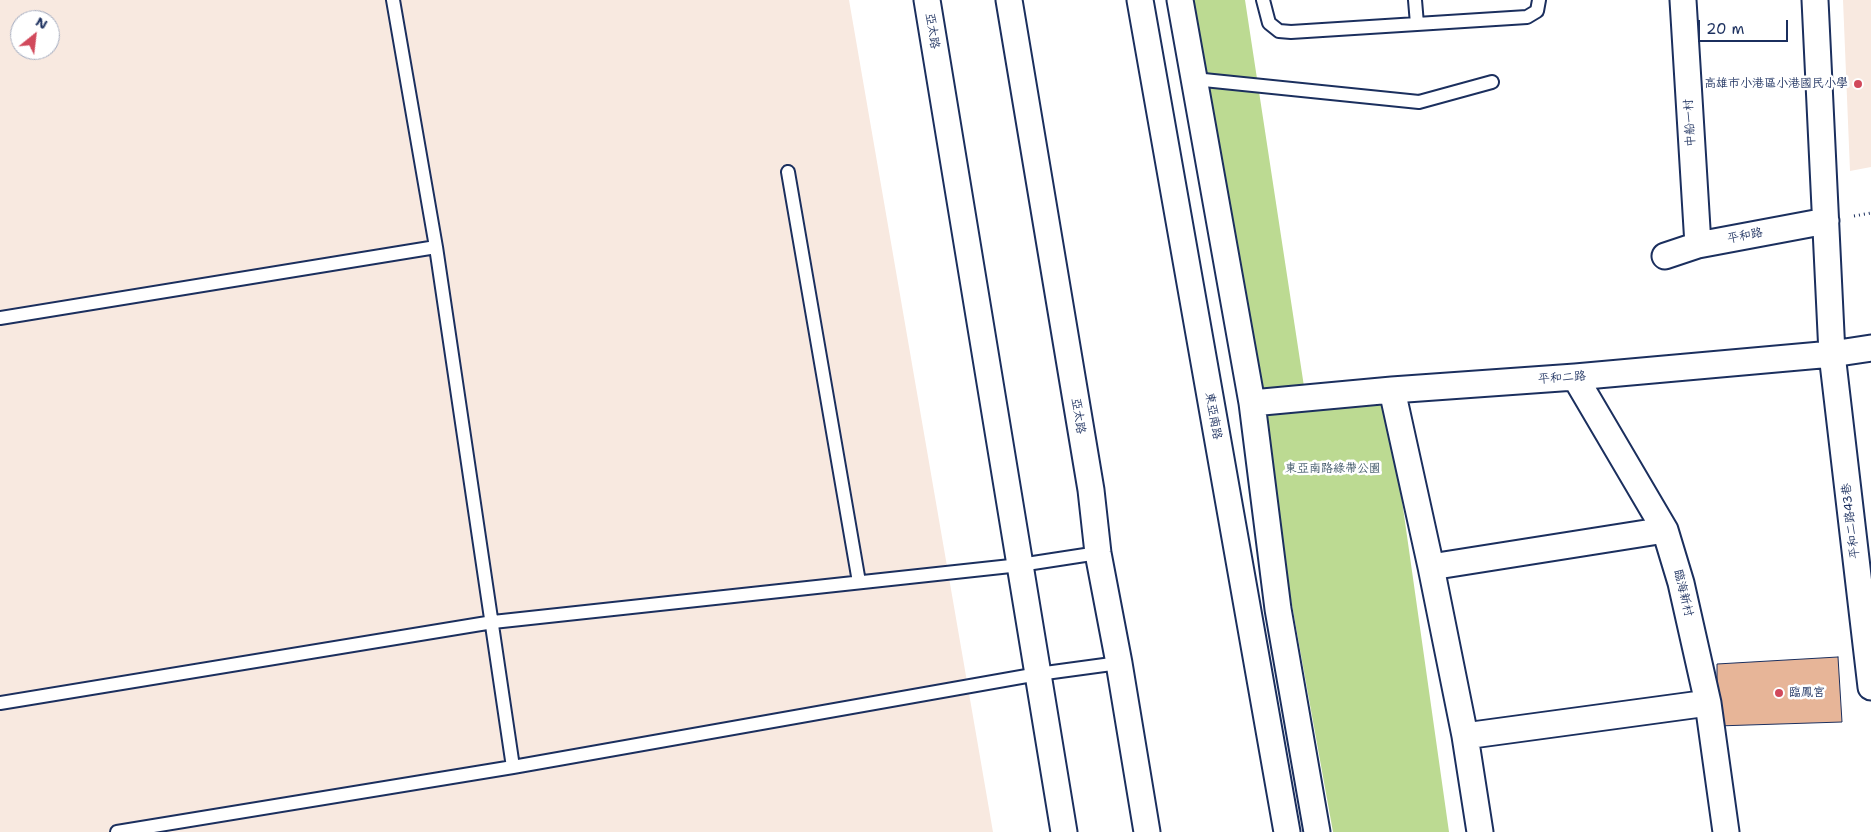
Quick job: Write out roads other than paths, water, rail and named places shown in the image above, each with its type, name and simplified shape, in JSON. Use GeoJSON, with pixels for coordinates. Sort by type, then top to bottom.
{"type":"FeatureCollection","features":[{"type":"Feature","properties":{"kind":"street","name":"亞太路"},"geometry":{"type":"LineString","coordinates":[[927,0],[1064,832]]}},
{"type":"Feature","properties":{"kind":"street","name":"亞太路"},"geometry":{"type":"LineString","coordinates":[[1009,0],[1091,490],[1098,553],[1119,663],[1147,832]]}},
{"type":"Feature","properties":{"kind":"street","name":"東亞南路"},"geometry":{"type":"LineString","coordinates":[[1140,0],[1286,832]]}},
{"type":"Feature","properties":{"kind":"street"},"geometry":{"type":"LineString","coordinates":[[1180,0],[1252,403],[1278,609],[1317,832]]}},
{"type":"Feature","properties":{"kind":"street","name":"中船一村"},"geometry":{"type":"LineString","coordinates":[[1683,0],[1698,245]]}},
{"type":"Feature","properties":{"kind":"street","name":"平和二路43巷"},"geometry":{"type":"LineString","coordinates":[[1815,0],[1832,354],[1861,519],[1871,682]]}},
{"type":"Feature","properties":{"kind":"street","name":"平和路"},"geometry":{"type":"LineString","coordinates":[[1665,256],[1698,245],[1826,220]]}},
{"type":"Feature","properties":{"kind":"street","name":"平和二路"},"geometry":{"type":"LineString","coordinates":[[1252,403],[1392,390],[1575,377],[1832,354],[1871,348]]}},
{"type":"Feature","properties":{"kind":"street","name":"臨海新村"},"geometry":{"type":"LineString","coordinates":[[1575,377],[1665,530],[1681,583],[1708,703],[1726,832]]}},
{"type":"Feature","properties":{"kind":"street"},"geometry":{"type":"LineString","coordinates":[[1392,390],[1431,567],[1465,736],[1480,832]]}},
{"type":"Feature","properties":{"kind":"street"},"geometry":{"type":"LineString","coordinates":[[1431,567],[1665,530]]}},
{"type":"Feature","properties":{"kind":"street"},"geometry":{"type":"LineString","coordinates":[[1465,736],[1708,703]]}},
{"type":"Feature","properties":{"kind":"lane"},"geometry":{"type":"LineString","coordinates":[[393,0],[436,247],[513,767]]}},
{"type":"Feature","properties":{"kind":"lane"},"geometry":{"type":"LineString","coordinates":[[1263,0],[1269,23],[1279,31],[1291,32],[1527,17],[1536,11],[1539,0]]}},
{"type":"Feature","properties":{"kind":"lane"},"geometry":{"type":"LineString","coordinates":[[1415,0],[1417,24]]}},
{"type":"Feature","properties":{"kind":"lane"},"geometry":{"type":"LineString","coordinates":[[1194,79],[1419,102],[1492,82]]}},
{"type":"Feature","properties":{"kind":"lane"},"geometry":{"type":"LineString","coordinates":[[788,172],[858,582]]}},
{"type":"Feature","properties":{"kind":"lane"},"geometry":{"type":"LineString","coordinates":[[0,318],[436,247]]}},
{"type":"Feature","properties":{"kind":"lane"},"geometry":{"type":"LineString","coordinates":[[0,703],[493,622],[1020,565],[1098,553]]}},
{"type":"Feature","properties":{"kind":"lane"},"geometry":{"type":"LineString","coordinates":[[117,832],[513,767],[1038,674],[1119,663]]}},
{"type":"Feature","properties":{"kind":"place","name":"高雄市小港區小港國民小學"},"geometry":{"type":"Point","coordinates":[1858,84]}},
{"type":"Feature","properties":{"kind":"place","name":"臨鳳宮"},"geometry":{"type":"Point","coordinates":[1779,693]}},
{"type":"Feature","properties":{"kind":"park label","name":"東亞南路綠帶公園"},"geometry":{"type":"Point","coordinates":[1333,469]}}]}
